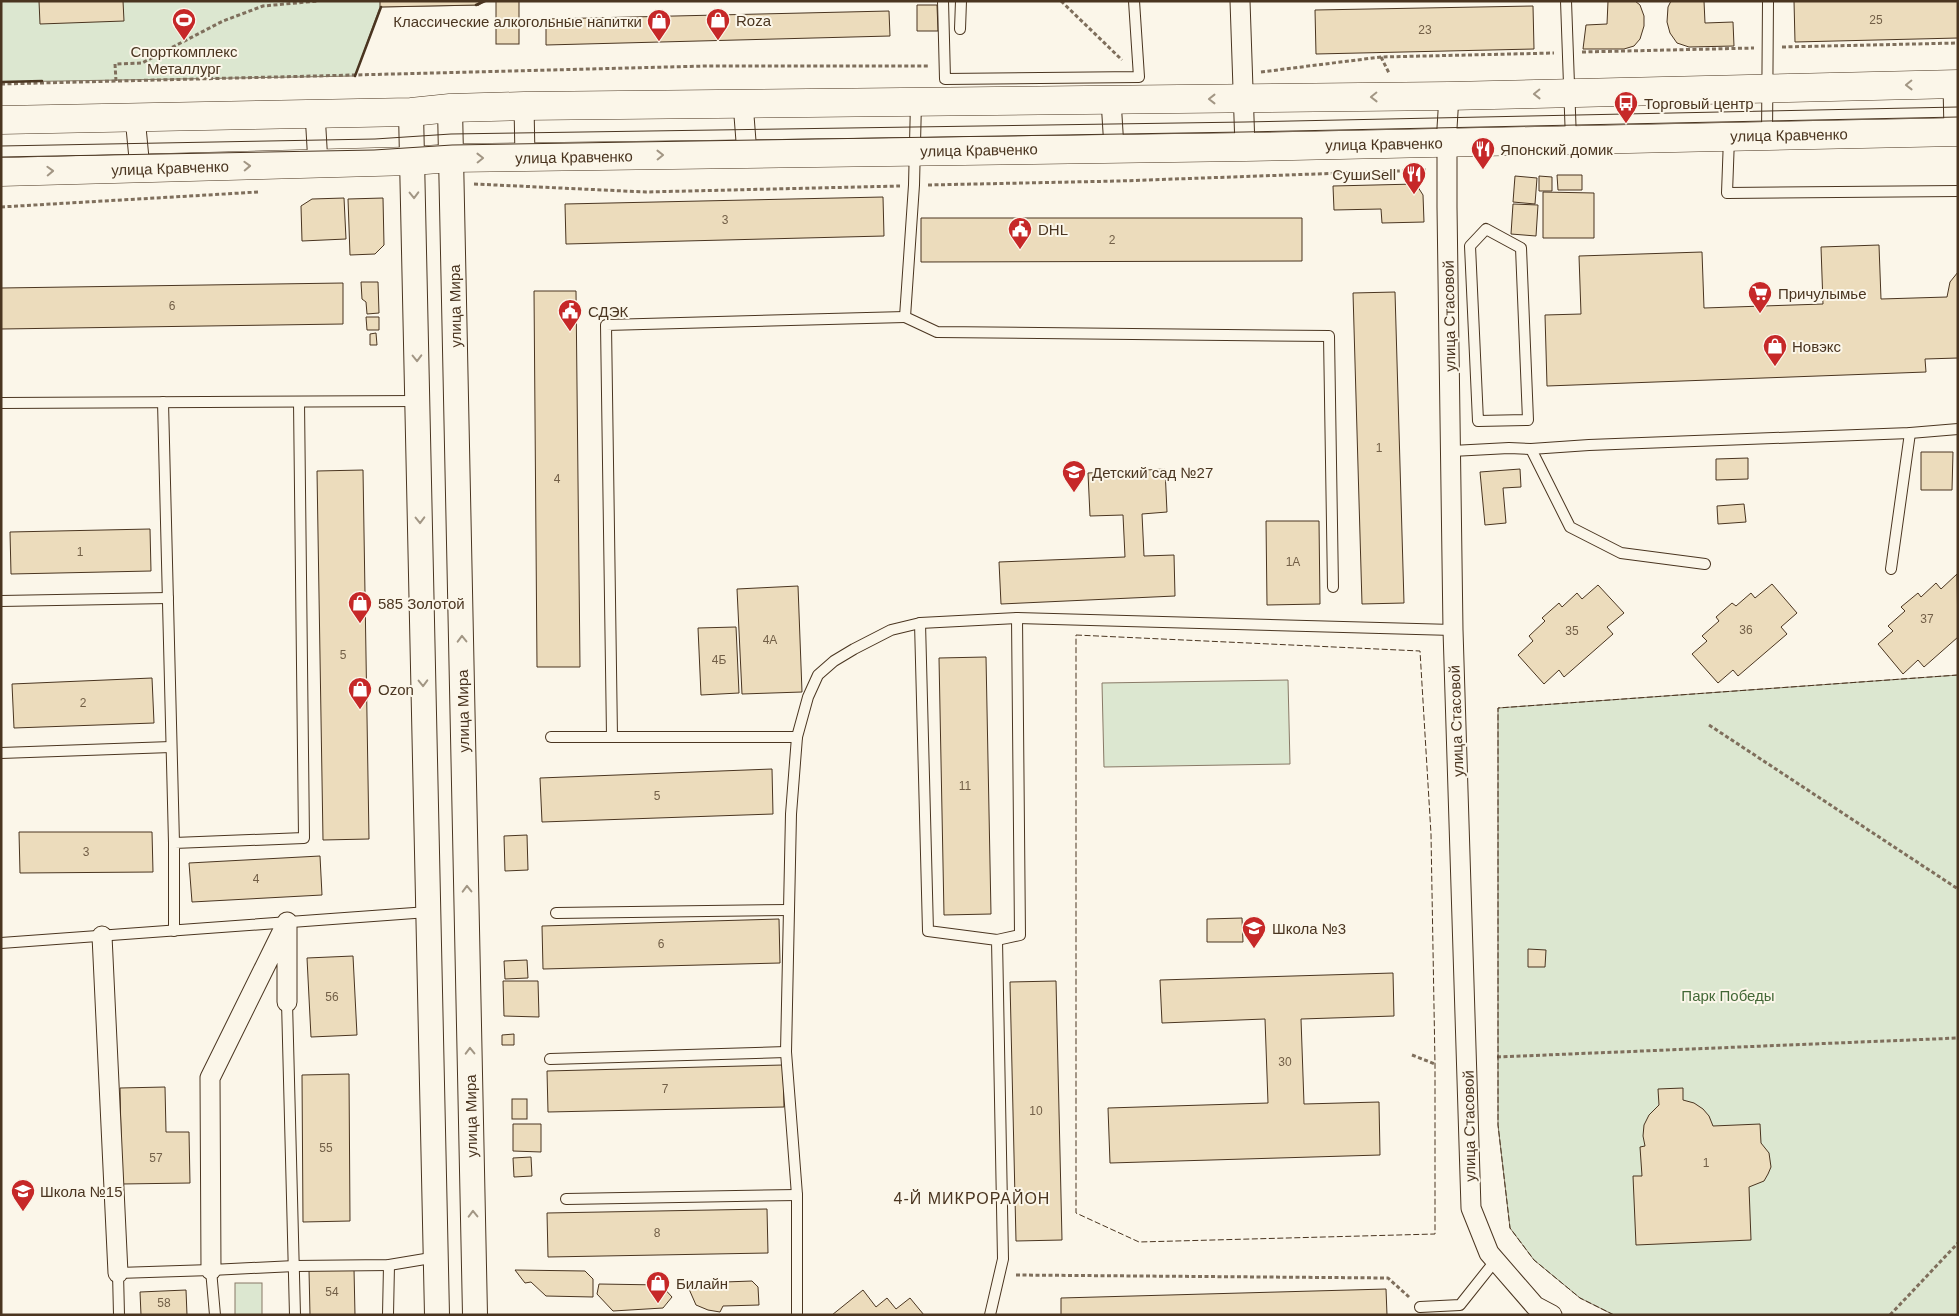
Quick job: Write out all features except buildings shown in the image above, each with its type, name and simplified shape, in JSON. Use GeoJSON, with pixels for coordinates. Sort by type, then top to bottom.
{"type":"FeatureCollection","features":[{"type":"Feature","properties":{"kind":"main road"},"geometry":{"type":"LineString","coordinates":[[1,120],[411,112],[450,108],[524,106],[1111,100],[1243,86],[1449,96],[1955,84]]}},
{"type":"Feature","properties":{"kind":"main road","name":"улица Кравченко"},"geometry":{"type":"LineString","coordinates":[[1,172],[412,161],[452,171],[525,158],[1956,132]]}},
{"type":"Feature","properties":{"kind":"street"},"geometry":{"type":"LineString","coordinates":[[1240,1],[1245,146]]}},
{"type":"Feature","properties":{"kind":"street"},"geometry":{"type":"LineString","coordinates":[[1955,84],[1956,132]]}},
{"type":"Feature","properties":{"kind":"street","name":"улица Стасовой"},"geometry":{"type":"LineString","coordinates":[[1449,96],[1447,170],[1453,630],[1471,1208],[1489,1253],[1495,1261],[1535,1306],[1552,1315]]}},
{"type":"Feature","properties":{"kind":"street"},"geometry":{"type":"LineString","coordinates":[[1111,100],[1114,148]]}},
{"type":"Feature","properties":{"kind":"street"},"geometry":{"type":"LineString","coordinates":[[743,103],[746,154]]}},
{"type":"Feature","properties":{"kind":"street"},"geometry":{"type":"LineString","coordinates":[[524,106],[525,158]]}},
{"type":"Feature","properties":{"kind":"street","name":"улица Мира"},"geometry":{"type":"LineString","coordinates":[[450,108],[475,1315]]}},
{"type":"Feature","properties":{"kind":"street"},"geometry":{"type":"LineString","coordinates":[[411,112],[437,1315]]}},
{"type":"Feature","properties":{"kind":"street"},"geometry":{"type":"LineString","coordinates":[[315,114],[318,164]]}},
{"type":"Feature","properties":{"kind":"street"},"geometry":{"type":"LineString","coordinates":[[136,117],[140,168]]}},
{"type":"Feature","properties":{"kind":"street"},"geometry":{"type":"LineString","coordinates":[[287,922],[287,1002]]}},
{"type":"Feature","properties":{"kind":"street"},"geometry":{"type":"LineString","coordinates":[[211,1270],[210,1078],[287,922]]}},
{"type":"Feature","properties":{"kind":"street"},"geometry":{"type":"LineString","coordinates":[[102,936],[118,1273]]}},
{"type":"Feature","properties":{"kind":"street"},"geometry":{"type":"LineString","coordinates":[[437,1258],[474,1252]]}},
{"type":"Feature","properties":{"kind":"lane"},"geometry":{"type":"LineString","coordinates":[[943,1],[945,79],[1139,77],[1134,1]]}},
{"type":"Feature","properties":{"kind":"lane"},"geometry":{"type":"LineString","coordinates":[[960,29],[961,1]]}},
{"type":"Feature","properties":{"kind":"lane"},"geometry":{"type":"LineString","coordinates":[[1566,1],[1570,140]]}},
{"type":"Feature","properties":{"kind":"lane"},"geometry":{"type":"LineString","coordinates":[[1767,136],[1768,1]]}},
{"type":"Feature","properties":{"kind":"lane"},"geometry":{"type":"LineString","coordinates":[[904,317],[914,185],[916,101]]}},
{"type":"Feature","properties":{"kind":"lane"},"geometry":{"type":"LineString","coordinates":[[1729,137],[1726,193],[1958,191]]}},
{"type":"Feature","properties":{"kind":"lane"},"geometry":{"type":"LineString","coordinates":[[1486,229],[1521,248],[1528,420],[1478,421],[1470,246],[1486,229]]}},
{"type":"Feature","properties":{"kind":"lane"},"geometry":{"type":"LineString","coordinates":[[612,736],[606,325],[904,317],[937,332],[1329,336],[1333,588]]}},
{"type":"Feature","properties":{"kind":"lane"},"geometry":{"type":"LineString","coordinates":[[1,403],[417,401]]}},
{"type":"Feature","properties":{"kind":"lane"},"geometry":{"type":"LineString","coordinates":[[163,402],[174,844],[174,931]]}},
{"type":"Feature","properties":{"kind":"lane"},"geometry":{"type":"LineString","coordinates":[[174,844],[304,838],[298,402]]}},
{"type":"Feature","properties":{"kind":"lane"},"geometry":{"type":"LineString","coordinates":[[1452,451],[1910,433],[1958,429]]}},
{"type":"Feature","properties":{"kind":"lane"},"geometry":{"type":"LineString","coordinates":[[1891,569],[1910,433]]}},
{"type":"Feature","properties":{"kind":"lane"},"geometry":{"type":"LineString","coordinates":[[1531,449],[1570,527],[1621,553],[1705,564]]}},
{"type":"Feature","properties":{"kind":"lane"},"geometry":{"type":"LineString","coordinates":[[1,601],[168,598]]}},
{"type":"Feature","properties":{"kind":"lane"},"geometry":{"type":"LineString","coordinates":[[797,1315],[797,1195],[786,1052],[791,814],[797,737],[808,697],[818,675],[834,661],[891,630],[920,623],[1017,618],[1453,630]]}},
{"type":"Feature","properties":{"kind":"lane"},"geometry":{"type":"LineString","coordinates":[[920,623],[928,931],[997,940],[1020,936],[1017,618]]}},
{"type":"Feature","properties":{"kind":"lane"},"geometry":{"type":"LineString","coordinates":[[551,737],[797,737]]}},
{"type":"Feature","properties":{"kind":"lane"},"geometry":{"type":"LineString","coordinates":[[1,753],[171,747]]}},
{"type":"Feature","properties":{"kind":"lane"},"geometry":{"type":"LineString","coordinates":[[556,913],[789,910]]}},
{"type":"Feature","properties":{"kind":"lane"},"geometry":{"type":"LineString","coordinates":[[1,944],[428,912]]}},
{"type":"Feature","properties":{"kind":"lane"},"geometry":{"type":"LineString","coordinates":[[990,1315],[1004,1259],[997,940]]}},
{"type":"Feature","properties":{"kind":"lane"},"geometry":{"type":"LineString","coordinates":[[287,1002],[295,1315]]}},
{"type":"Feature","properties":{"kind":"lane"},"geometry":{"type":"LineString","coordinates":[[550,1059],[786,1052]]}},
{"type":"Feature","properties":{"kind":"lane"},"geometry":{"type":"LineString","coordinates":[[566,1199],[797,1195]]}},
{"type":"Feature","properties":{"kind":"lane"},"geometry":{"type":"LineString","coordinates":[[119,1315],[118,1273],[295,1266],[389,1265],[437,1258]]}},
{"type":"Feature","properties":{"kind":"lane"},"geometry":{"type":"LineString","coordinates":[[1420,1307],[1460,1305],[1495,1261]]}},
{"type":"Feature","properties":{"kind":"lane"},"geometry":{"type":"LineString","coordinates":[[388,1315],[389,1265]]}},
{"type":"Feature","properties":{"kind":"lane"},"geometry":{"type":"LineString","coordinates":[[211,1270],[214,1315]]}},
{"type":"Feature","properties":{"kind":"path"},"geometry":{"type":"LineString","coordinates":[[116,81],[116,64],[142,63],[223,20],[263,6],[318,1]]}},
{"type":"Feature","properties":{"kind":"path"},"geometry":{"type":"LineString","coordinates":[[1061,1],[1139,77]]}},
{"type":"Feature","properties":{"kind":"path"},"geometry":{"type":"LineString","coordinates":[[1243,86],[1381,57],[1958,43]]}},
{"type":"Feature","properties":{"kind":"path"},"geometry":{"type":"LineString","coordinates":[[1,84],[707,66],[944,66]]}},
{"type":"Feature","properties":{"kind":"path"},"geometry":{"type":"LineString","coordinates":[[452,171],[646,192],[1118,181],[1447,170]]}},
{"type":"Feature","properties":{"kind":"path"},"geometry":{"type":"LineString","coordinates":[[1,207],[266,191]]}},
{"type":"Feature","properties":{"kind":"path"},"geometry":{"type":"LineString","coordinates":[[1709,725],[1958,889]]}},
{"type":"Feature","properties":{"kind":"path"},"geometry":{"type":"LineString","coordinates":[[1497,1057],[1958,1038]]}},
{"type":"Feature","properties":{"kind":"path"},"geometry":{"type":"LineString","coordinates":[[1412,1055],[1435,1064]]}},
{"type":"Feature","properties":{"kind":"path"},"geometry":{"type":"LineString","coordinates":[[1890,1315],[1958,1243]]}},
{"type":"Feature","properties":{"kind":"path"},"geometry":{"type":"LineString","coordinates":[[1000,1275],[1388,1278],[1420,1307]]}},
{"type":"Feature","properties":{"kind":"green space","name":"Спорткомплекс Металлург"},"geometry":{"type":"Polygon","coordinates":[[[1,1],[485,1],[479,5],[380,7],[355,76],[1,82],[1,1]]]}},
{"type":"Feature","properties":{"kind":"green space","name":"Парк Победы"},"geometry":{"type":"Polygon","coordinates":[[[1958,675],[1958,1315],[1614,1315],[1580,1298],[1534,1260],[1510,1228],[1498,1125],[1498,708],[1958,675]]]}},
{"type":"Feature","properties":{"kind":"green space"},"geometry":{"type":"Polygon","coordinates":[[[1288,680],[1290,764],[1104,767],[1102,683],[1288,680]]]}},
{"type":"Feature","properties":{"kind":"green space"},"geometry":{"type":"Polygon","coordinates":[[[235,1283],[262,1283],[262,1315],[235,1315],[235,1283]]]}},
{"type":"Feature","properties":{"kind":"tram line"},"geometry":{"type":"LineString","coordinates":[[1,146],[375,139],[451,134],[1245,122],[1958,107]]}},
{"type":"Feature","properties":{"kind":"tram line"},"geometry":{"type":"LineString","coordinates":[[1,157],[374,150],[452,145],[1244,132],[1958,117]]}},
{"type":"Feature","properties":{"kind":"fence"},"geometry":{"type":"LineString","coordinates":[[1076,635],[1420,651],[1431,834],[1435,1064],[1435,1234],[1139,1242],[1076,1213],[1076,635]]}},
{"type":"Feature","properties":{"kind":"fence"},"geometry":{"type":"LineString","coordinates":[[1614,1315],[1580,1298],[1534,1260],[1510,1228],[1498,1125],[1498,708],[1958,675]]}},
{"type":"Feature","properties":{"kind":"wall"},"geometry":{"type":"LineString","coordinates":[[476,5],[485,1]]}},
{"type":"Feature","properties":{"kind":"wall"},"geometry":{"type":"LineString","coordinates":[[355,76],[381,7]]}},
{"type":"Feature","properties":{"kind":"wall"},"geometry":{"type":"LineString","coordinates":[[1,82],[42,81]]}},
{"type":"Feature","properties":{"kind":"place","name":"Спорткомплекс Металлург"},"geometry":{"type":"Point","coordinates":[184,41]}},
{"type":"Feature","properties":{"kind":"place","name":"Roza"},"geometry":{"type":"Point","coordinates":[718,41]}},
{"type":"Feature","properties":{"kind":"place","name":"Классические алкогольные напитки"},"geometry":{"type":"Point","coordinates":[659,42]}},
{"type":"Feature","properties":{"kind":"place","name":"Торговый центр"},"geometry":{"type":"Point","coordinates":[1626,124]}},
{"type":"Feature","properties":{"kind":"place","name":"Японский домик"},"geometry":{"type":"Point","coordinates":[1483,170]}},
{"type":"Feature","properties":{"kind":"place","name":"СушиSell"},"geometry":{"type":"Point","coordinates":[1414,195]}},
{"type":"Feature","properties":{"kind":"place","name":"DHL"},"geometry":{"type":"Point","coordinates":[1020,250]}},
{"type":"Feature","properties":{"kind":"place","name":"Причулымье"},"geometry":{"type":"Point","coordinates":[1760,314]}},
{"type":"Feature","properties":{"kind":"place","name":"СДЭК"},"geometry":{"type":"Point","coordinates":[570,332]}},
{"type":"Feature","properties":{"kind":"place","name":"Новэкс"},"geometry":{"type":"Point","coordinates":[1775,367]}},
{"type":"Feature","properties":{"kind":"place","name":"Детский сад №27"},"geometry":{"type":"Point","coordinates":[1074,493]}},
{"type":"Feature","properties":{"kind":"place","name":"585 Золотой"},"geometry":{"type":"Point","coordinates":[360,624]}},
{"type":"Feature","properties":{"kind":"place","name":"Ozon"},"geometry":{"type":"Point","coordinates":[360,710]}},
{"type":"Feature","properties":{"kind":"place","name":"Школа №3"},"geometry":{"type":"Point","coordinates":[1254,949]}},
{"type":"Feature","properties":{"kind":"place","name":"Школа №15"},"geometry":{"type":"Point","coordinates":[23,1212]}},
{"type":"Feature","properties":{"kind":"place","name":"Билайн"},"geometry":{"type":"Point","coordinates":[658,1304]}},
{"type":"Feature","properties":{"kind":"district","name":"4-Й МИКРОРАЙОН"},"geometry":{"type":"Point","coordinates":[972,1198]}}]}
